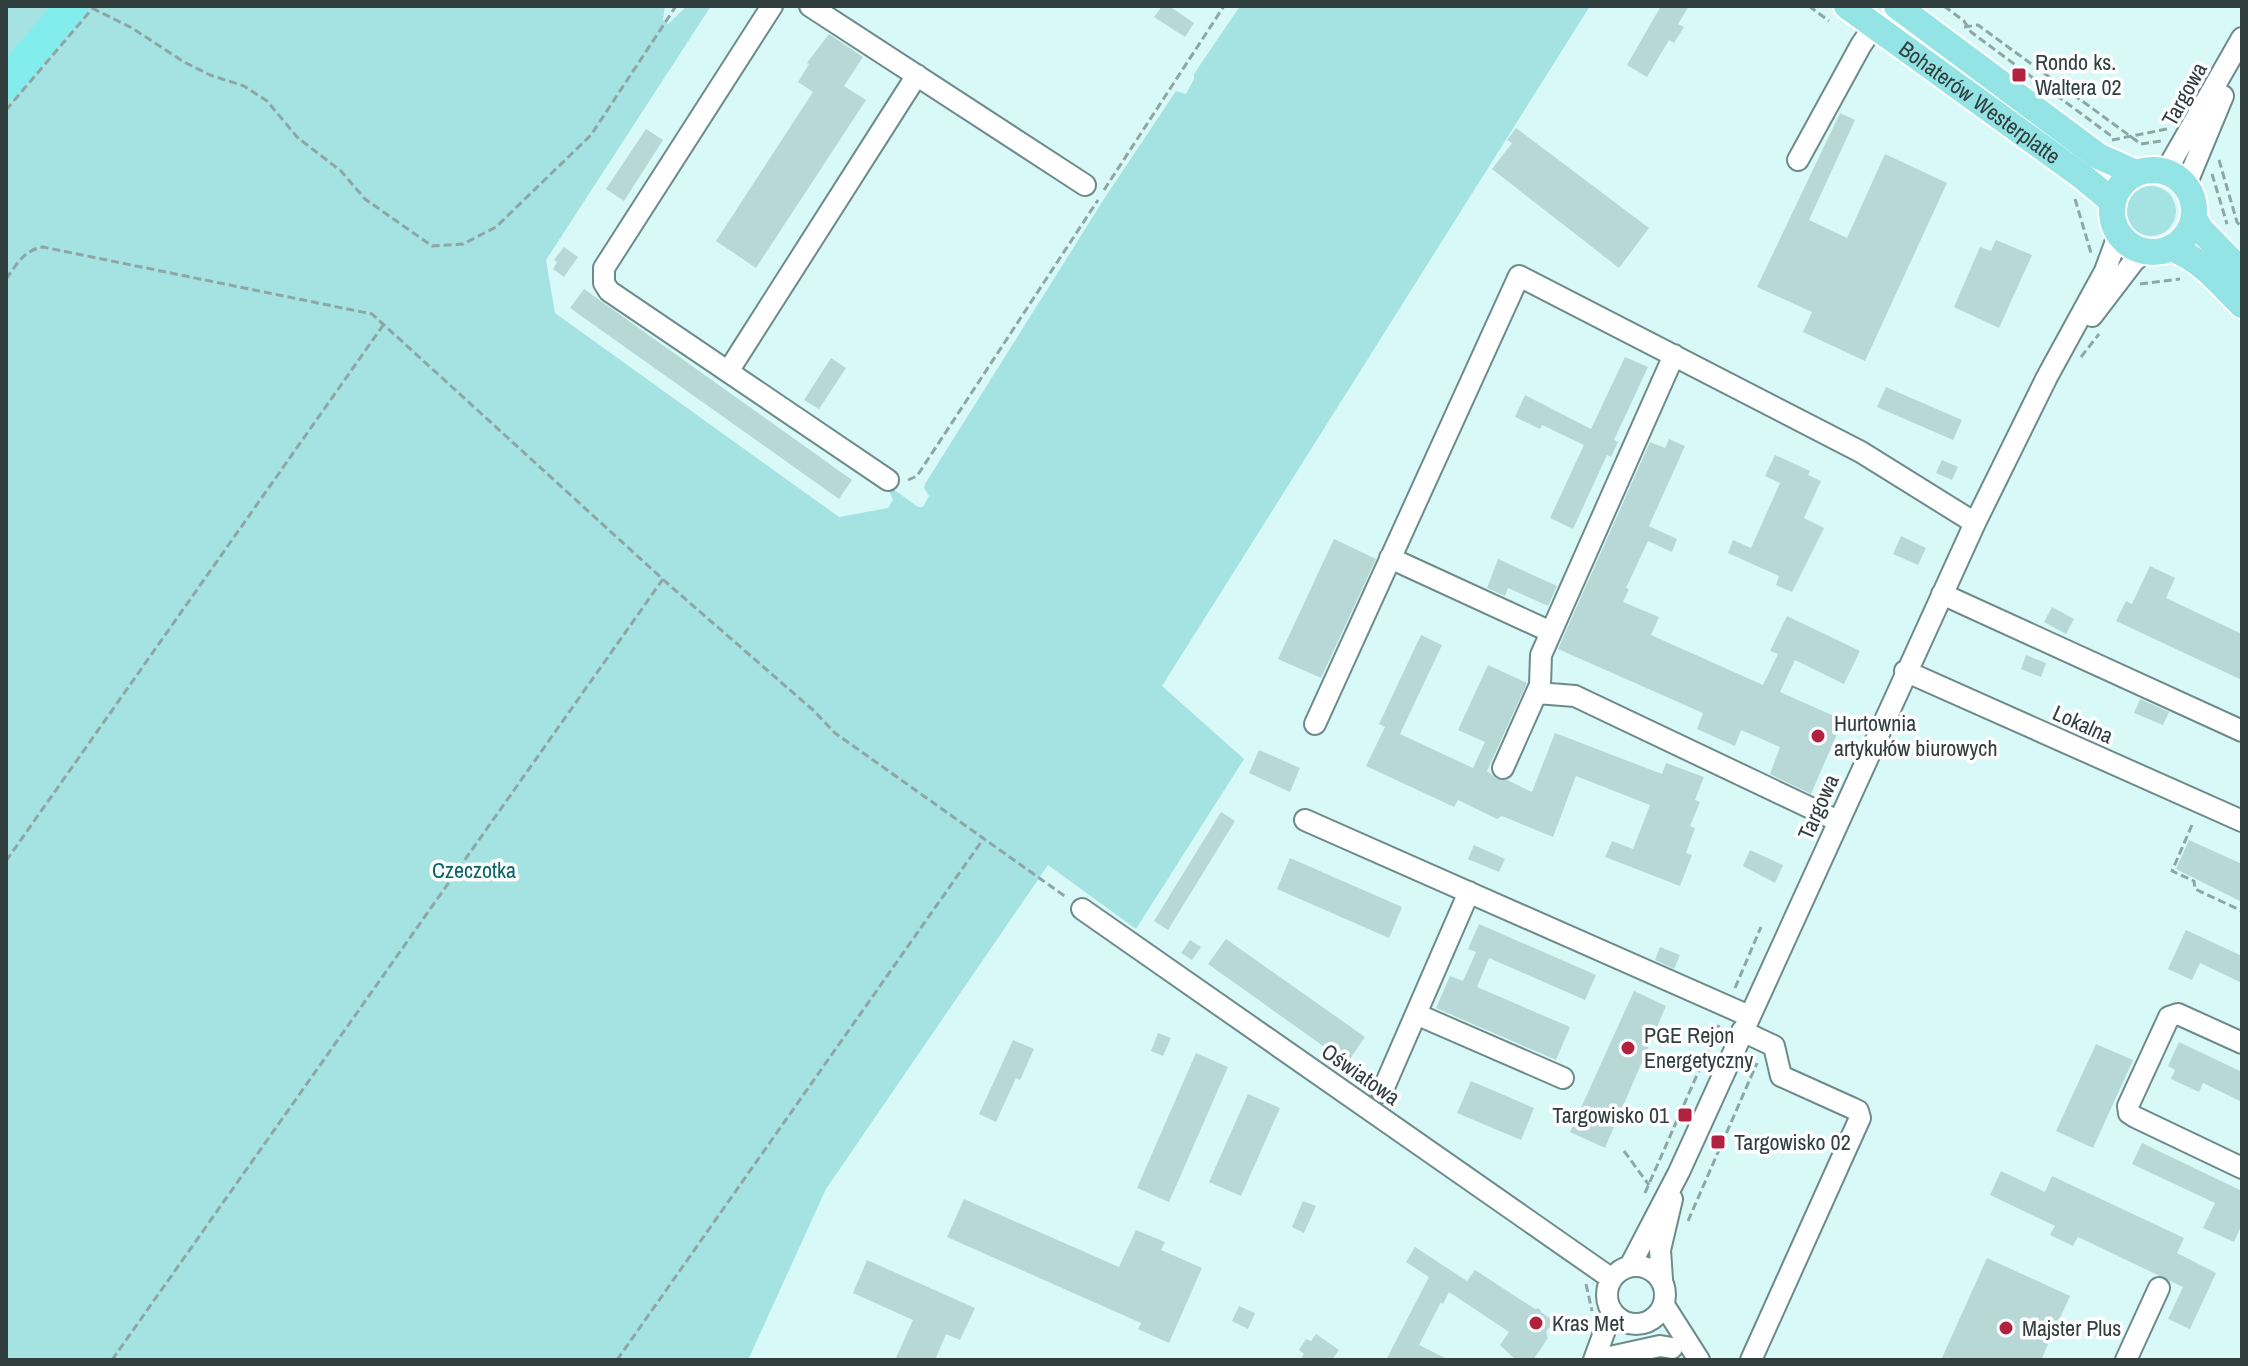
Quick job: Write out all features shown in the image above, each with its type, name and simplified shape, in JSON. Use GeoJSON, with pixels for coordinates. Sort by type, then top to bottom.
{"type":"FeatureCollection","features":[{"type":"Feature","properties":{"kind":"main road","name":"Bohaterów Westerplatte"},"geometry":{"type":"LineString","coordinates":[[1847,6],[2071,168],[2113,202]]}},
{"type":"Feature","properties":{"kind":"main road","name":"Bohaterów Westerplatte"},"geometry":{"type":"LineString","coordinates":[[1897,6],[2098,156],[2136,173]]}},
{"type":"Feature","properties":{"kind":"main road"},"geometry":{"type":"LineString","coordinates":[[2242,272],[2201,230],[2194,219],[2192,195],[2176,178],[2151,169],[2136,173],[2121,185],[2113,202],[2112,218],[2119,233],[2130,245],[2186,254],[2203,265],[2242,305]]}},
{"type":"Feature","properties":{"kind":"main road"},"geometry":{"type":"LineString","coordinates":[[2158,250],[2186,236],[2194,219]]}},
{"type":"Feature","properties":{"kind":"street"},"geometry":{"type":"LineString","coordinates":[[772,6],[604,268],[603,276],[609,291],[888,480]]}},
{"type":"Feature","properties":{"kind":"street"},"geometry":{"type":"LineString","coordinates":[[810,6],[1085,185]]}},
{"type":"Feature","properties":{"kind":"street"},"geometry":{"type":"LineString","coordinates":[[1798,160],[1874,26]]}},
{"type":"Feature","properties":{"kind":"street","name":"Targowa"},"geometry":{"type":"LineString","coordinates":[[2176,178],[2242,38]]}},
{"type":"Feature","properties":{"kind":"street","name":"Targowa"},"geometry":{"type":"LineString","coordinates":[[2176,178],[2242,53]]}},
{"type":"Feature","properties":{"kind":"street"},"geometry":{"type":"LineString","coordinates":[[729,370],[917,75]]}},
{"type":"Feature","properties":{"kind":"street","name":"Targowa"},"geometry":{"type":"LineString","coordinates":[[1630,1266],[1679,1172],[1975,523],[2047,377],[2105,271],[2119,233]]}},
{"type":"Feature","properties":{"kind":"street","name":"Targowa"},"geometry":{"type":"LineString","coordinates":[[2047,377],[2134,261],[2158,250]]}},
{"type":"Feature","properties":{"kind":"street"},"geometry":{"type":"LineString","coordinates":[[1315,724],[1517,277],[1523,276],[1861,452],[1975,523]]}},
{"type":"Feature","properties":{"kind":"street"},"geometry":{"type":"LineString","coordinates":[[1503,768],[1540,685],[1541,655],[1674,355]]}},
{"type":"Feature","properties":{"kind":"street"},"geometry":{"type":"LineString","coordinates":[[1390,558],[1551,632]]}},
{"type":"Feature","properties":{"kind":"street"},"geometry":{"type":"LineString","coordinates":[[1942,594],[2242,731]]}},
{"type":"Feature","properties":{"kind":"street","name":"Lokalna"},"geometry":{"type":"LineString","coordinates":[[1905,671],[2242,821]]}},
{"type":"Feature","properties":{"kind":"street"},"geometry":{"type":"LineString","coordinates":[[1537,693],[1575,696],[1838,821]]}},
{"type":"Feature","properties":{"kind":"street"},"geometry":{"type":"LineString","coordinates":[[1305,820],[1727,1006],[1777,1051],[1781,1076],[1858,1111],[1860,1118],[1751,1360]]}},
{"type":"Feature","properties":{"kind":"street"},"geometry":{"type":"LineString","coordinates":[[1382,1092],[1469,892]]}},
{"type":"Feature","properties":{"kind":"street","name":"Oświatowa"},"geometry":{"type":"LineString","coordinates":[[1082,909],[1612,1279]]}},
{"type":"Feature","properties":{"kind":"street"},"geometry":{"type":"LineString","coordinates":[[1416,1014],[1563,1078]]}},
{"type":"Feature","properties":{"kind":"street"},"geometry":{"type":"LineString","coordinates":[[2242,1043],[2173,1014],[2128,1106],[2129,1113],[2135,1117],[2242,1168]]}},
{"type":"Feature","properties":{"kind":"street","name":"Targowa"},"geometry":{"type":"LineString","coordinates":[[1662,1279],[1660,1250],[1679,1172]]}},
{"type":"Feature","properties":{"kind":"street"},"geometry":{"type":"LineString","coordinates":[[1630,1266],[1651,1269],[1662,1279],[1666,1292],[1664,1305],[1655,1317],[1638,1324],[1622,1337],[1604,1359],[1602,1313],[1612,1279],[1623,1268],[1630,1266]]}},
{"type":"Feature","properties":{"kind":"street"},"geometry":{"type":"LineString","coordinates":[[2126,1360],[2159,1288]]}},
{"type":"Feature","properties":{"kind":"street"},"geometry":{"type":"LineString","coordinates":[[1664,1305],[1699,1360]]}},
{"type":"Feature","properties":{"kind":"street"},"geometry":{"type":"LineString","coordinates":[[1602,1313],[1638,1324],[1678,1354]]}},
{"type":"Feature","properties":{"kind":"street"},"geometry":{"type":"LineString","coordinates":[[1604,1359],[1660,1346],[1678,1354]]}},
{"type":"Feature","properties":{"kind":"path"},"geometry":{"type":"LineString","coordinates":[[6,110],[93,7],[184,62],[210,75],[244,86],[267,101],[298,138],[341,171],[365,199],[432,246],[463,244],[496,227],[591,135],[676,6]]}},
{"type":"Feature","properties":{"kind":"path"},"geometry":{"type":"LineString","coordinates":[[888,480],[904,482],[917,476],[1224,6]]}},
{"type":"Feature","properties":{"kind":"path"},"geometry":{"type":"LineString","coordinates":[[1944,6],[2114,138]]}},
{"type":"Feature","properties":{"kind":"path"},"geometry":{"type":"LineString","coordinates":[[1957,28],[1978,25],[2127,136]]}},
{"type":"Feature","properties":{"kind":"path"},"geometry":{"type":"LineString","coordinates":[[2217,154],[2237,222],[2242,228]]}},
{"type":"Feature","properties":{"kind":"path"},"geometry":{"type":"LineString","coordinates":[[6,279],[21,257],[31,249],[43,247],[372,314],[835,733],[1082,909]]}},
{"type":"Feature","properties":{"kind":"path"},"geometry":{"type":"LineString","coordinates":[[6,861],[384,324]]}},
{"type":"Feature","properties":{"kind":"path"},"geometry":{"type":"LineString","coordinates":[[112,1360],[663,579]]}},
{"type":"Feature","properties":{"kind":"path"},"geometry":{"type":"LineString","coordinates":[[2192,825],[2172,871],[2194,881],[2195,889],[2242,911]]}},
{"type":"Feature","properties":{"kind":"path"},"geometry":{"type":"LineString","coordinates":[[617,1360],[984,838]]}},
{"type":"Feature","properties":{"kind":"path"},"geometry":{"type":"LineString","coordinates":[[1640,1205],[1761,927]]}},
{"type":"Feature","properties":{"kind":"path"},"geometry":{"type":"LineString","coordinates":[[1683,1232],[1747,1090],[1764,1041]]}},
{"type":"Feature","properties":{"kind":"path"},"geometry":{"type":"LineString","coordinates":[[1624,1151],[1649,1185]]}},
{"type":"Feature","properties":{"kind":"path"},"geometry":{"type":"LineString","coordinates":[[1583,1273],[1602,1313]]}},
{"type":"Feature","properties":{"kind":"green space","name":"Czeczotka"},"geometry":{"type":"Polygon","coordinates":[[[6,6],[665,6],[663,20],[668,24],[687,6],[711,6],[546,260],[555,313],[839,517],[888,508],[893,500],[886,484],[918,507],[923,507],[929,496],[925,484],[1104,199],[1176,91],[1186,94],[1194,74],[1240,6],[1590,6],[1162,686],[1244,759],[1136,929],[1048,865],[826,1189],[748,1360],[6,1360],[6,6]]]}},
{"type":"Feature","properties":{"kind":"green space"},"geometry":{"type":"Polygon","coordinates":[[[2151,186],[2169,193],[2176,211],[2169,229],[2151,236],[2133,229],[2126,211],[2133,193],[2151,186]]]}},
{"type":"Feature","properties":{"kind":"building"},"geometry":{"type":"Polygon","coordinates":[[[1162,6],[1169,6],[1194,23],[1185,37],[1154,17],[1162,6]]]}},
{"type":"Feature","properties":{"kind":"building"},"geometry":{"type":"Polygon","coordinates":[[[1661,6],[1689,6],[1678,24],[1684,27],[1674,43],[1669,40],[1647,77],[1627,65],[1661,6]]]}},
{"type":"Feature","properties":{"kind":"building"},"geometry":{"type":"Polygon","coordinates":[[[829,34],[863,57],[844,86],[866,100],[756,268],[716,241],[813,92],[798,82],[807,63],[829,34]]]}},
{"type":"Feature","properties":{"kind":"building"},"geometry":{"type":"Polygon","coordinates":[[[1840,113],[1855,120],[1809,220],[1847,238],[1885,154],[1947,183],[1865,361],[1803,332],[1812,312],[1757,287],[1840,113]]]}},
{"type":"Feature","properties":{"kind":"building"},"geometry":{"type":"Polygon","coordinates":[[[1516,128],[1649,228],[1619,268],[1492,169],[1512,143],[1507,140],[1516,128]]]}},
{"type":"Feature","properties":{"kind":"building"},"geometry":{"type":"Polygon","coordinates":[[[646,129],[663,140],[624,201],[606,189],[646,129]]]}},
{"type":"Feature","properties":{"kind":"building"},"geometry":{"type":"Polygon","coordinates":[[[1996,240],[2032,255],[1999,328],[1954,307],[1980,247],[1991,251],[1996,240]]]}},
{"type":"Feature","properties":{"kind":"building"},"geometry":{"type":"Polygon","coordinates":[[[564,247],[578,257],[564,277],[553,269],[557,262],[554,260],[564,247]]]}},
{"type":"Feature","properties":{"kind":"building"},"geometry":{"type":"Polygon","coordinates":[[[584,289],[852,480],[839,499],[570,308],[584,289]]]}},
{"type":"Feature","properties":{"kind":"building"},"geometry":{"type":"Polygon","coordinates":[[[1625,357],[1648,367],[1614,440],[1618,442],[1611,457],[1607,455],[1573,529],[1550,518],[1584,445],[1542,425],[1540,429],[1515,417],[1525,395],[1591,429],[1625,357]]]}},
{"type":"Feature","properties":{"kind":"building"},"geometry":{"type":"Polygon","coordinates":[[[831,358],[846,368],[819,409],[804,400],[831,358]]]}},
{"type":"Feature","properties":{"kind":"building"},"geometry":{"type":"Polygon","coordinates":[[[1886,387],[1962,420],[1953,440],[1877,407],[1886,387]]]}},
{"type":"Feature","properties":{"kind":"building"},"geometry":{"type":"Polygon","coordinates":[[[1669,439],[1685,446],[1649,526],[1677,539],[1672,552],[1648,541],[1626,588],[1629,589],[1623,602],[1659,617],[1651,635],[1763,685],[1778,654],[1770,651],[1787,616],[1860,651],[1844,684],[1795,660],[1780,692],[1843,720],[1811,794],[1770,774],[1780,747],[1741,730],[1735,746],[1697,729],[1703,713],[1558,649],[1650,442],[1665,448],[1669,439]]]}},
{"type":"Feature","properties":{"kind":"building"},"geometry":{"type":"Polygon","coordinates":[[[1775,455],[1810,471],[1808,475],[1821,481],[1804,518],[1824,528],[1792,592],[1776,585],[1779,576],[1728,553],[1733,540],[1751,548],[1780,483],[1765,476],[1775,455]]]}},
{"type":"Feature","properties":{"kind":"building"},"geometry":{"type":"Polygon","coordinates":[[[1942,460],[1958,467],[1952,480],[1936,473],[1942,460]]]}},
{"type":"Feature","properties":{"kind":"building"},"geometry":{"type":"Polygon","coordinates":[[[1901,536],[1926,548],[1918,565],[1893,554],[1901,536]]]}},
{"type":"Feature","properties":{"kind":"building"},"geometry":{"type":"Polygon","coordinates":[[[1334,539],[1376,559],[1321,678],[1278,659],[1334,539]]]}},
{"type":"Feature","properties":{"kind":"building"},"geometry":{"type":"Polygon","coordinates":[[[1498,559],[1557,586],[1548,606],[1508,588],[1505,596],[1487,588],[1498,559]]]}},
{"type":"Feature","properties":{"kind":"building"},"geometry":{"type":"Polygon","coordinates":[[[2150,566],[2175,578],[2166,598],[2242,634],[2242,680],[2116,621],[2126,601],[2132,604],[2150,566]]]}},
{"type":"Feature","properties":{"kind":"building"},"geometry":{"type":"Polygon","coordinates":[[[2052,607],[2074,619],[2066,634],[2044,622],[2052,607]]]}},
{"type":"Feature","properties":{"kind":"building"},"geometry":{"type":"Polygon","coordinates":[[[1421,635],[1442,645],[1400,734],[1473,768],[1485,742],[1458,730],[1488,665],[1527,683],[1487,771],[1497,779],[1507,780],[1532,792],[1555,733],[1662,774],[1666,763],[1704,777],[1695,800],[1700,802],[1690,826],[1695,828],[1686,853],[1692,855],[1680,886],[1605,857],[1612,841],[1633,849],[1650,805],[1576,776],[1553,837],[1502,816],[1497,819],[1458,800],[1454,807],[1366,766],[1385,727],[1379,724],[1421,635]]]}},
{"type":"Feature","properties":{"kind":"building"},"geometry":{"type":"Polygon","coordinates":[[[2026,655],[2046,663],[2041,677],[2021,669],[2026,655]]]}},
{"type":"Feature","properties":{"kind":"building"},"geometry":{"type":"Polygon","coordinates":[[[2140,699],[2169,712],[2163,725],[2134,713],[2140,699]]]}},
{"type":"Feature","properties":{"kind":"building"},"geometry":{"type":"Polygon","coordinates":[[[1259,750],[1300,768],[1290,792],[1249,773],[1259,750]]]}},
{"type":"Feature","properties":{"kind":"building"},"geometry":{"type":"Polygon","coordinates":[[[1221,812],[1235,821],[1168,930],[1154,921],[1221,812]]]}},
{"type":"Feature","properties":{"kind":"building"},"geometry":{"type":"Polygon","coordinates":[[[2189,840],[2242,864],[2242,902],[2176,869],[2189,840]]]}},
{"type":"Feature","properties":{"kind":"building"},"geometry":{"type":"Polygon","coordinates":[[[1474,845],[1505,859],[1499,872],[1468,859],[1474,845]]]}},
{"type":"Feature","properties":{"kind":"building"},"geometry":{"type":"Polygon","coordinates":[[[1750,850],[1783,865],[1775,883],[1743,866],[1750,850]]]}},
{"type":"Feature","properties":{"kind":"building"},"geometry":{"type":"Polygon","coordinates":[[[1290,858],[1402,907],[1389,938],[1277,889],[1290,858]]]}},
{"type":"Feature","properties":{"kind":"building"},"geometry":{"type":"Polygon","coordinates":[[[1479,924],[1596,975],[1585,1000],[1489,958],[1477,987],[1570,1027],[1556,1060],[1436,1008],[1450,976],[1463,981],[1476,952],[1468,949],[1479,924]]]}},
{"type":"Feature","properties":{"kind":"building"},"geometry":{"type":"Polygon","coordinates":[[[2186,930],[2242,956],[2242,983],[2200,963],[2192,980],[2168,969],[2186,930]]]}},
{"type":"Feature","properties":{"kind":"building"},"geometry":{"type":"Polygon","coordinates":[[[1226,939],[1365,1037],[1347,1063],[1208,964],[1226,939]]]}},
{"type":"Feature","properties":{"kind":"building"},"geometry":{"type":"Polygon","coordinates":[[[1190,940],[1201,947],[1192,960],[1181,953],[1190,940]]]}},
{"type":"Feature","properties":{"kind":"building"},"geometry":{"type":"Polygon","coordinates":[[[1660,947],[1680,955],[1674,969],[1655,960],[1660,947]]]}},
{"type":"Feature","properties":{"kind":"building","name":"PGE Rejon Energetyczny"},"geometry":{"type":"Polygon","coordinates":[[[1634,991],[1666,1006],[1605,1148],[1570,1132],[1634,991]]]}},
{"type":"Feature","properties":{"kind":"building"},"geometry":{"type":"Polygon","coordinates":[[[1158,1033],[1171,1038],[1163,1056],[1151,1051],[1158,1033]]]}},
{"type":"Feature","properties":{"kind":"building"},"geometry":{"type":"Polygon","coordinates":[[[1013,1040],[1034,1049],[1020,1080],[1016,1078],[996,1122],[979,1114],[1013,1040]]]}},
{"type":"Feature","properties":{"kind":"building"},"geometry":{"type":"Polygon","coordinates":[[[2179,1042],[2242,1072],[2242,1102],[2203,1083],[2199,1092],[2171,1079],[2175,1070],[2168,1066],[2179,1042]]]}},
{"type":"Feature","properties":{"kind":"building"},"geometry":{"type":"Polygon","coordinates":[[[2096,1044],[2133,1060],[2093,1148],[2056,1131],[2096,1044]]]}},
{"type":"Feature","properties":{"kind":"building"},"geometry":{"type":"Polygon","coordinates":[[[1196,1053],[1228,1067],[1169,1202],[1137,1188],[1196,1053]]]}},
{"type":"Feature","properties":{"kind":"building"},"geometry":{"type":"Polygon","coordinates":[[[1471,1081],[1534,1108],[1521,1140],[1457,1113],[1471,1081]]]}},
{"type":"Feature","properties":{"kind":"building"},"geometry":{"type":"Polygon","coordinates":[[[1248,1094],[1280,1108],[1241,1196],[1209,1182],[1248,1094]]]}},
{"type":"Feature","properties":{"kind":"building"},"geometry":{"type":"Polygon","coordinates":[[[2142,1143],[2242,1191],[2242,1224],[2234,1242],[2203,1228],[2215,1203],[2132,1164],[2142,1143]]]}},
{"type":"Feature","properties":{"kind":"building"},"geometry":{"type":"Polygon","coordinates":[[[2001,1171],[2045,1192],[2052,1176],[2184,1238],[2177,1253],[2216,1273],[2190,1329],[2168,1319],[2183,1287],[2078,1237],[2073,1246],[2050,1235],[2055,1226],[1990,1195],[2001,1171]]]}},
{"type":"Feature","properties":{"kind":"building"},"geometry":{"type":"Polygon","coordinates":[[[964,1199],[1119,1267],[1136,1230],[1165,1242],[1161,1250],[1202,1268],[1169,1343],[1138,1329],[1141,1323],[947,1237],[964,1199]]]}},
{"type":"Feature","properties":{"kind":"building"},"geometry":{"type":"Polygon","coordinates":[[[1303,1201],[1316,1206],[1304,1233],[1292,1227],[1303,1201]]]}},
{"type":"Feature","properties":{"kind":"building"},"geometry":{"type":"Polygon","coordinates":[[[1415,1247],[1467,1281],[1475,1270],[1535,1309],[1539,1308],[1553,1321],[1546,1332],[1548,1338],[1533,1360],[1516,1360],[1500,1345],[1509,1332],[1449,1292],[1419,1345],[1449,1360],[1386,1360],[1429,1277],[1406,1262],[1415,1247]]]}},
{"type":"Feature","properties":{"kind":"building","name":"Majster Plus"},"geometry":{"type":"Polygon","coordinates":[[[1987,1258],[2070,1296],[2041,1360],[1941,1360],[1987,1258]]]}},
{"type":"Feature","properties":{"kind":"building"},"geometry":{"type":"Polygon","coordinates":[[[867,1260],[975,1308],[960,1340],[946,1334],[935,1360],[895,1360],[913,1320],[853,1293],[867,1260]]]}},
{"type":"Feature","properties":{"kind":"building"},"geometry":{"type":"Polygon","coordinates":[[[1239,1306],[1255,1313],[1248,1329],[1232,1321],[1239,1306]]]}},
{"type":"Feature","properties":{"kind":"building"},"geometry":{"type":"Polygon","coordinates":[[[1316,1334],[1339,1350],[1332,1360],[1300,1360],[1304,1354],[1299,1350],[1306,1339],[1311,1341],[1316,1334]]]}},
{"type":"Feature","properties":{"kind":"waterway","name":"Czeczotka"},"geometry":{"type":"LineString","coordinates":[[6,83],[72,6]]}},
{"type":"Feature","properties":{"kind":"place","name":"Rondo ks. Waltera 02"},"geometry":{"type":"Point","coordinates":[2019,75]}},
{"type":"Feature","properties":{"kind":"place","name":"Hurtownia artykułów biurowych"},"geometry":{"type":"Point","coordinates":[1818,736]}},
{"type":"Feature","properties":{"kind":"place","name":"PGE Rejon Energetyczny"},"geometry":{"type":"Point","coordinates":[1628,1048]}},
{"type":"Feature","properties":{"kind":"place","name":"Targowisko 01"},"geometry":{"type":"Point","coordinates":[1685,1115]}},
{"type":"Feature","properties":{"kind":"place","name":"Targowisko 02"},"geometry":{"type":"Point","coordinates":[1718,1142]}},
{"type":"Feature","properties":{"kind":"place","name":"Kras Met"},"geometry":{"type":"Point","coordinates":[1536,1323]}},
{"type":"Feature","properties":{"kind":"place","name":"Majster Plus"},"geometry":{"type":"Point","coordinates":[2006,1328]}}]}
